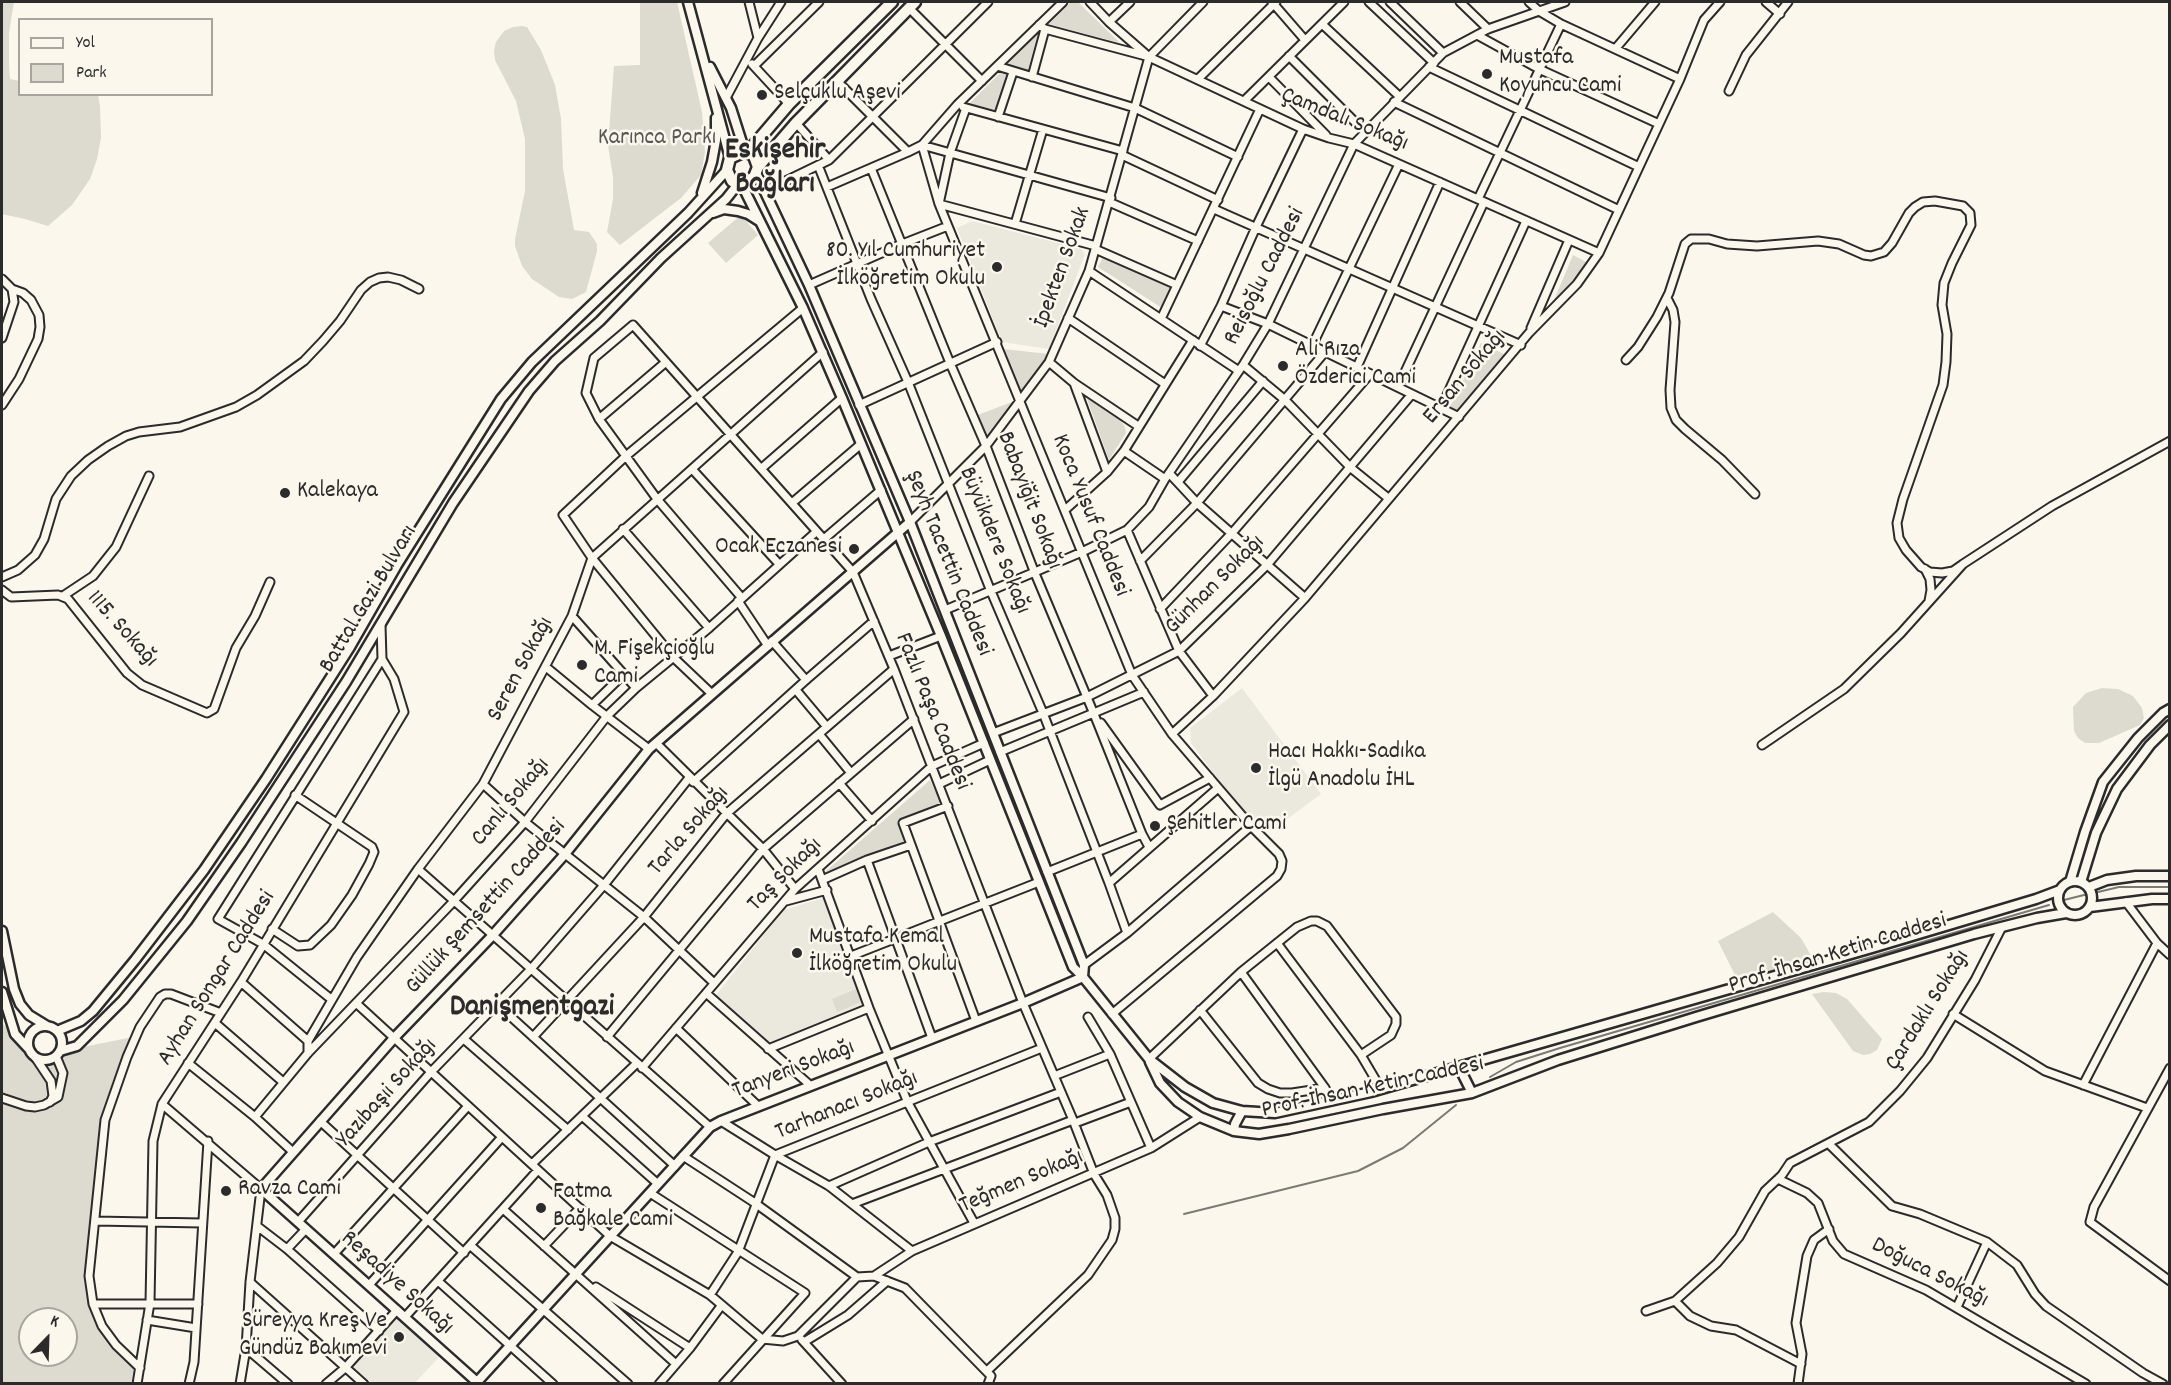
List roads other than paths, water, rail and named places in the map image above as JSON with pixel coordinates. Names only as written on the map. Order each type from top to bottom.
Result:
[{"type":"main road","points":[[892,2],[789,104],[747,152],[736,153],[730,158],[727,170],[732,181],[740,185],[750,181],[796,123],[912,5]]},
{"type":"main road","points":[[747,152],[756,160],[757,170]]},
{"type":"street","points":[[688,2],[730,158]]},
{"type":"street","points":[[749,2],[758,38]]},
{"type":"street","points":[[726,99],[758,38],[781,2]]},
{"type":"street","points":[[754,66],[819,2]]},
{"type":"street","points":[[765,191],[829,160],[988,2]]},
{"type":"street","points":[[827,187],[922,145],[957,105],[1042,27],[1063,2]]},
{"type":"street","name":"Çamdalı Sokağı","points":[[1090,2],[1149,57],[1303,129],[1354,144],[1599,253]]},
{"type":"street","points":[[1109,22],[1130,2]]},
{"type":"street","name":"İpekten Sokak","points":[[910,522],[986,446],[1049,362],[1089,271],[1149,57],[1203,2]]},
{"type":"street","points":[[1198,80],[1274,2],[1305,40]]},
{"type":"street","points":[[1244,101],[1344,2]]},
{"type":"street","points":[[1369,2],[1431,65],[1639,167]]},
{"type":"street","points":[[1390,2],[1443,53]]},
{"type":"street","points":[[1460,2],[1488,29]]},
{"type":"street","points":[[1529,2],[1561,24],[1680,79]]},
{"type":"street","name":"Reisoğlu Caddesi","points":[[945,610],[1082,552],[1126,530],[1149,507],[1167,476],[1241,368],[1268,324],[1354,144],[1443,53],[1488,29],[1565,2]]},
{"type":"street","points":[[1616,48],[1655,2]]},
{"type":"street","name":"Ersan Sokağı","points":[[1172,734],[1213,696],[1305,598],[1529,333],[1577,284],[1599,253],[1680,79],[1704,20],[1720,2]]},
{"type":"street","points":[[1766,2],[1780,14]]},
{"type":"street","points":[[1729,91],[1746,55],[1788,2]]},
{"type":"street","points":[[912,5],[982,81]]},
{"type":"street","points":[[1322,24],[1397,100],[1619,210]]},
{"type":"street","points":[[1398,387],[1435,307],[1500,153],[1561,24]]},
{"type":"street","points":[[1042,27],[1149,57]]},
{"type":"street","points":[[1032,77],[1042,27]]},
{"type":"street","points":[[1477,35],[1539,69],[1659,124]]},
{"type":"street","points":[[702,51],[726,99],[747,152]]},
{"type":"street","points":[[1289,57],[1365,132]]},
{"type":"street","points":[[748,58],[789,104]]},
{"type":"street","points":[[997,66],[1135,108],[1238,157]]},
{"type":"street","points":[[999,117],[1013,72]]},
{"type":"street","points":[[1269,77],[1329,138]]},
{"type":"street","points":[[837,81],[908,152]]},
{"type":"street","points":[[698,202],[707,183],[712,162],[716,140],[716,105]]},
{"type":"street","points":[[957,105],[1123,153],[1218,200]]},
{"type":"street","points":[[966,108],[950,153],[939,204],[1096,248],[1178,285]]},
{"type":"street","points":[[1161,319],[1260,109]]},
{"type":"street","points":[[796,123],[829,160]]},
{"type":"street","points":[[1015,224],[1043,129]]},
{"type":"street","points":[[1200,346],[1221,306],[1303,129]]},
{"type":"street","points":[[922,145],[1110,200],[1198,241]]},
{"type":"street","name":"Koca Yusuf Caddesi","points":[[922,145],[939,204],[1132,675],[1172,734],[1251,826],[1279,854],[1282,864],[1277,876],[1112,1014]]},
{"type":"street","points":[[1312,346],[1399,164]]},
{"type":"street","name":"Büyükdere Sokağı","points":[[818,165],[871,299],[908,382],[990,589],[1043,713],[1127,933]]},
{"type":"street","name":"Babayiğit Sokağı","points":[[871,168],[986,446],[1034,571],[1149,847]]},
{"type":"street","name":"Battal Gazi Bulvarı","points":[[57,1031],[81,1021],[93,1011],[204,870],[322,692],[501,399],[532,362],[698,202],[727,170]]},
{"type":"street","name":"Şeyh Tacettin Caddesi","points":[[757,170],[809,285],[910,522],[1083,965],[1083,977]]},
{"type":"street","points":[[1357,367],[1440,182]]},
{"type":"street","name":"Battal Gazi Bulvarı","points":[[58,1054],[77,1046],[123,1000],[187,921],[303,749],[453,503],[529,391],[555,361],[740,185]]},
{"type":"street","name":"Şeyh Tacettin Caddesi","points":[[740,185],[761,222],[823,352],[941,636],[1073,967],[1149,1059]]},
{"type":"street","points":[[1626,360],[1638,347],[1667,298],[1685,244],[1691,239],[1757,246],[1818,241],[1839,244],[1871,256],[1884,252],[1892,243],[1909,213],[1923,202],[1949,202],[1967,208],[1972,218],[1971,225],[1944,283],[1942,305],[1947,334],[1942,385],[1897,523],[1899,538],[1914,561],[1925,569],[1942,573],[1953,571],[2052,506],[2169,441]]},
{"type":"street","points":[[709,215],[724,209],[738,210],[761,222]]},
{"type":"street","points":[[1214,209],[1521,345]]},
{"type":"street","points":[[1441,408],[1527,221]]},
{"type":"street","points":[[809,285],[948,226]]},
{"type":"street","points":[[1529,333],[1569,240]]},
{"type":"street","points":[[1089,271],[1200,346],[1263,381],[1285,400],[1351,468],[1388,498]]},
{"type":"street","points":[[2,577],[18,570],[35,555],[44,539],[56,499],[71,476],[108,446],[139,432],[180,427],[236,407],[257,395],[304,361],[340,321],[361,290],[370,282],[388,277],[401,280],[419,289]]},
{"type":"street","points":[[2,279],[12,289],[32,300],[39,315],[40,327],[38,339],[19,379],[2,405]]},
{"type":"street","points":[[2,338],[14,302],[12,289]]},
{"type":"street","points":[[1667,298],[1676,322],[1670,390],[1671,408],[1680,424],[1722,460],[1755,494]]},
{"type":"street","points":[[1221,306],[1268,324],[1460,417]]},
{"type":"street","points":[[711,694],[673,657],[592,558],[563,515],[626,456],[803,308]]},
{"type":"street","points":[[1068,318],[1165,384]]},
{"type":"street","name":"Fazlı Paşa Caddesi","points":[[598,419],[586,393],[594,358],[633,326],[853,572],[889,656],[1023,1003],[1094,1174],[1107,1195],[1115,1218],[1112,1240],[1088,1275],[987,1371]]},
{"type":"street","points":[[1065,510],[1107,472],[1124,451],[1192,340]]},
{"type":"street","points":[[859,405],[996,342]]},
{"type":"street","name":"Seren Sokağı","points":[[308,1053],[308,1041],[357,957],[418,869],[483,784],[572,616],[592,558],[823,352]]},
{"type":"street","points":[[1140,561],[1197,503],[1324,352]]},
{"type":"street","points":[[666,362],[598,419],[657,499],[740,599],[770,644],[806,680]]},
{"type":"street","points":[[1049,362],[1074,383],[1138,426]]},
{"type":"street","points":[[1161,609],[1232,533],[1370,374]]},
{"type":"street","points":[[1178,482],[1263,381]]},
{"type":"street","points":[[1074,383],[1107,472]]},
{"type":"street","name":"Günhan Sokağı","points":[[993,733],[1087,697],[1179,651],[1267,565],[1412,394]]},
{"type":"street","points":[[762,468],[842,398]]},
{"type":"street","points":[[792,503],[861,444]]},
{"type":"street","points":[[1124,451],[1178,482],[1197,503],[1305,598]]},
{"type":"street","points":[[692,469],[779,564]]},
{"type":"street","points":[[63,596],[93,576],[116,547],[149,476]]},
{"type":"street","points":[[824,539],[881,490]]},
{"type":"street","name":"Güllük Şemsettin Caddesi","points":[[261,1189],[394,1038],[492,936],[565,854],[652,746],[910,522]]},
{"type":"street","points":[[623,529],[709,628]]},
{"type":"street","points":[[1126,530],[1179,651],[1213,696]]},
{"type":"street","name":"Canlı Sokağı","points":[[255,1117],[308,1053],[453,902],[525,822],[607,716],[636,688],[709,628],[816,532]]},
{"type":"street","points":[[1762,745],[1844,689],[1873,662],[1963,564]]},
{"type":"street","points":[[1925,569],[1930,579],[1929,601]]},
{"type":"street","name":"1115. Sokağı","points":[[2,590],[11,597],[63,596],[71,602],[127,673],[142,685],[207,713],[214,709],[236,648],[255,616],[270,582]]},
{"type":"street","points":[[572,616],[636,688]]},
{"type":"street","name":"Yazıbaşıi Sokağı","points":[[298,1222],[431,1072],[465,1040],[530,970],[691,780],[874,621]]},
{"type":"street","name":"Ayhan Songar Caddesi","points":[[137,1383],[150,1303],[153,1141],[162,1104],[241,982],[404,712],[394,679],[382,659],[381,624]]},
{"type":"street","points":[[889,656],[941,636]]},
{"type":"street","points":[[331,999],[263,944],[218,919],[382,659]]},
{"type":"street","points":[[546,667],[592,705],[652,746],[691,780],[763,849],[795,889]]},
{"type":"street","name":"Tarla Sokağı","points":[[533,1037],[644,917],[726,814],[894,669]]},
{"type":"street","points":[[592,705],[623,675]]},
{"type":"street","points":[[796,690],[827,727]]},
{"type":"street","points":[[1000,752],[1144,692]]},
{"type":"street","points":[[2085,884],[2092,891],[2090,907],[2079,915],[2066,913],[2057,904],[2057,898],[2060,890],[2070,882],[2103,782],[2138,738],[2169,709]]},
{"type":"street","points":[[1095,714],[1160,805],[1210,778]]},
{"type":"street","points":[[607,1037],[763,849],[914,719]]},
{"type":"street","points":[[2085,884],[2097,833],[2117,789],[2150,744],[2169,725]]},
{"type":"street","points":[[819,734],[851,773]]},
{"type":"street","name":"Taş Sokağı","points":[[532,1164],[600,1099],[640,1065],[676,1028],[795,889],[932,766],[984,742]]},
{"type":"street","points":[[939,784],[990,760]]},
{"type":"street","points":[[839,783],[872,821]]},
{"type":"street","points":[[483,784],[525,822],[644,917],[714,983]]},
{"type":"street","points":[[1109,883],[1218,788]]},
{"type":"street","points":[[272,929],[298,946],[310,945],[331,925],[352,896],[369,864],[374,849],[295,795]]},
{"type":"street","points":[[948,806],[903,823],[976,1022]]},
{"type":"street","points":[[1083,965],[1127,933],[1251,826]]},
{"type":"street","points":[[1047,872],[1142,834]]},
{"type":"street","points":[[822,880],[867,860],[911,845]]},
{"type":"street","points":[[867,860],[932,1038]]},
{"type":"street","points":[[418,869],[710,1127]]},
{"type":"street","points":[[818,869],[869,1008],[908,1103],[974,1223]]},
{"type":"street","points":[[2070,882],[2085,884],[2136,876],[2169,876]]},
{"type":"street","points":[[851,956],[1039,882]]},
{"type":"street","points":[[784,901],[827,890]]},
{"type":"street","name":"Prof. İhsan Ketin Caddesi","points":[[1149,1059],[1185,1087],[1213,1102],[1242,1111],[1275,1113],[1381,1089],[1460,1067],[1872,948],[2060,890]]},
{"type":"street","points":[[2090,907],[2169,899]]},
{"type":"street","points":[[2126,902],[2169,955]]},
{"type":"street","name":"Prof. İhsan Ketin Caddesi","points":[[1149,1059],[1160,1083],[1178,1102],[1200,1117],[1234,1131],[1259,1134],[1472,1093],[1568,1057],[2002,927],[2066,913]]},
{"type":"street","points":[[1149,1059],[1241,972],[1297,927],[1311,921],[1327,926],[1396,1017],[1396,1024],[1391,1035],[1361,1055]]},
{"type":"street","name":"Çardaklı Sokağı","points":[[1646,1311],[1675,1301],[1724,1254],[1739,1237],[1765,1191],[1790,1163],[1869,1122],[1900,1091],[1926,1058],[1975,980],[2002,927]]},
{"type":"street","points":[[2,931],[14,989],[20,1004],[30,1015],[57,1031],[62,1041],[58,1054],[63,1073],[62,1087],[58,1097],[50,1102],[35,1107],[2,1098]]},
{"type":"street","points":[[1277,943],[1361,1055],[1381,1089]]},
{"type":"street","points":[[2083,1085],[2157,943]]},
{"type":"street","points":[[1241,972],[1332,1101]]},
{"type":"street","name":"Tanyeri Sokağı","points":[[477,1383],[710,1127],[758,1106],[976,1022],[1083,977]]},
{"type":"street","points":[[241,982],[308,1041]]},
{"type":"street","points":[[2,992],[15,1034],[35,1057],[51,1081],[53,1096],[50,1102]]},
{"type":"street","points":[[140,1368],[116,1345],[102,1326],[93,1304],[89,1276],[105,1120],[140,1027],[160,997],[168,993],[221,1013]]},
{"type":"street","points":[[706,993],[811,1086]]},
{"type":"street","points":[[356,1003],[610,1236],[710,1295],[762,1339],[783,1341],[798,1336],[857,1277],[755,1203],[683,1156]]},
{"type":"street","points":[[498,1005],[675,1166]]},
{"type":"street","points":[[768,1049],[869,1008]]},
{"type":"street","points":[[1200,1010],[1258,1083],[1280,1093],[1325,1088]]},
{"type":"street","points":[[1953,1014],[2045,1071],[2147,1108]]},
{"type":"street","points":[[1088,1017],[1110,1054],[1151,1148]]},
{"type":"street","points":[[215,1023],[283,1082]]},
{"type":"street","points":[[28,1048],[32,1032],[36,1028],[47,1026]]},
{"type":"street","points":[[676,1028],[758,1106]]},
{"type":"street","points":[[465,1040],[568,1130]]},
{"type":"street","name":"Tarhanacı Sokağı","points":[[710,1295],[738,1252],[775,1155],[1042,1048]]},
{"type":"street","points":[[35,1057],[46,1060],[58,1054]]},
{"type":"street","points":[[1054,1076],[1110,1054]]},
{"type":"street","points":[[188,1064],[255,1117],[293,1152]]},
{"type":"street","points":[[1460,1067],[1472,1093]]},
{"type":"street","points":[[2169,1068],[2094,1206],[2090,1222],[2169,1281]]},
{"type":"street","points":[[829,1186],[929,1142],[1061,1092]]},
{"type":"street","points":[[852,1204],[944,1168],[1131,1102]]},
{"type":"street","points":[[162,1104],[208,1141],[261,1189],[250,1282],[246,1348],[240,1383]]},
{"type":"street","points":[[334,1254],[468,1106]]},
{"type":"street","points":[[1234,1131],[1242,1111]]},
{"type":"street","points":[[582,1116],[658,1184]]},
{"type":"street","name":"Teğmen Sokağı","points":[[857,1277],[874,1276],[912,1251],[1151,1148],[1200,1117]]},
{"type":"street","points":[[320,1121],[464,1253]]},
{"type":"street","points":[[721,1121],[829,1186],[912,1251]]},
{"type":"street","points":[[369,1286],[502,1137]]},
{"type":"street","points":[[189,1383],[194,1362],[201,1223],[208,1141]]},
{"type":"street","points":[[1829,1144],[1892,1206],[1920,1214],[1987,1242],[2017,1265],[2035,1294],[2046,1306],[2143,1373],[2163,1383]]},
{"type":"street","points":[[405,1317],[538,1170]]},
{"type":"street","name":"Doğuca Sokağı","points":[[1778,1179],[1807,1193],[1818,1203],[1833,1241],[1844,1254],[1926,1290],[2086,1383]]},
{"type":"street","name":"Reşadiye Sokağı","points":[[261,1189],[477,1383]]},
{"type":"street","points":[[650,1193],[738,1252],[805,1293],[723,1383]]},
{"type":"street","points":[[544,1246],[580,1208]]},
{"type":"street","points":[[503,1209],[574,1277],[676,1364]]},
{"type":"street","points":[[95,1221],[201,1223]]},
{"type":"street","points":[[257,1226],[287,1249],[379,1331]]},
{"type":"street","points":[[287,1249],[306,1229]]},
{"type":"street","points":[[1798,1383],[1801,1341],[1796,1323],[1807,1256],[1814,1240],[1829,1229]]},
{"type":"street","points":[[1957,1307],[1987,1242]]},
{"type":"street","points":[[471,1246],[628,1383]]},
{"type":"street","points":[[874,1276],[905,1288],[992,1376],[988,1383]]},
{"type":"street","points":[[574,1277],[690,1348]]},
{"type":"street","points":[[438,1281],[553,1383]]},
{"type":"street","points":[[804,1342],[848,1315],[887,1281]]},
{"type":"street","points":[[250,1282],[364,1383]]},
{"type":"street","points":[[1675,1301],[1690,1316],[1711,1326],[1736,1330],[1801,1364]]},
{"type":"street","points":[[93,1304],[198,1304]]},
{"type":"street","points":[[659,1383],[690,1348],[721,1306]]},
{"type":"street","points":[[326,1383],[345,1368],[397,1310]]},
{"type":"street","points":[[147,1320],[196,1328]]},
{"type":"street","points":[[798,1336],[842,1383]]},
{"type":"street","points":[[246,1348],[288,1383]]},
{"type":"waterway","points":[[2098,892],[2119,887],[2170,887]]},
{"type":"waterway","points":[[2064,900],[2088,894]]},
{"type":"waterway","points":[[1490,1077],[1516,1062],[1560,1048],[2049,905]]},
{"type":"waterway","points":[[1184,1214],[1358,1171],[1403,1148],[1456,1105]]},
{"type":"place","name":"Mustafa Koyuncu Cami","points":[[1487,74]]},
{"type":"place","name":"Selçuklu Aşevi","points":[[762,95]]},
{"type":"place","name":"80. Yıl Cumhuriyet İlköğretim Okulu","points":[[997,267]]},
{"type":"place","name":"Ali Rıza Özderici Cami","points":[[1283,366]]},
{"type":"place","name":"Kalekaya","points":[[285,493]]},
{"type":"place","name":"Ocak Eczanesi","points":[[854,549]]},
{"type":"place","name":"M. Fişekçioğlu Cami","points":[[582,665]]},
{"type":"place","name":"Hacı Hakkı-Sadıka İlgü Anadolu İHL","points":[[1256,768]]},
{"type":"place","name":"Şehitler Cami","points":[[1155,826]]},
{"type":"place","name":"Mustafa Kemal İlköğretim Okulu","points":[[797,953]]},
{"type":"place","name":"Ravza Cami","points":[[226,1191]]},
{"type":"place","name":"Fatma Bağkale Cami","points":[[541,1208]]},
{"type":"place","name":"Süreyya Kreş Ve Gündüz Bakımevi","points":[[399,1337]]},
{"type":"district","name":"Eskişehir Bağları","points":[[775,170]]},
{"type":"district","name":"Danişmentgazi","points":[[532,1010]]},
{"type":"park label","name":"Karınca Parkı","points":[[657,140]]}]
